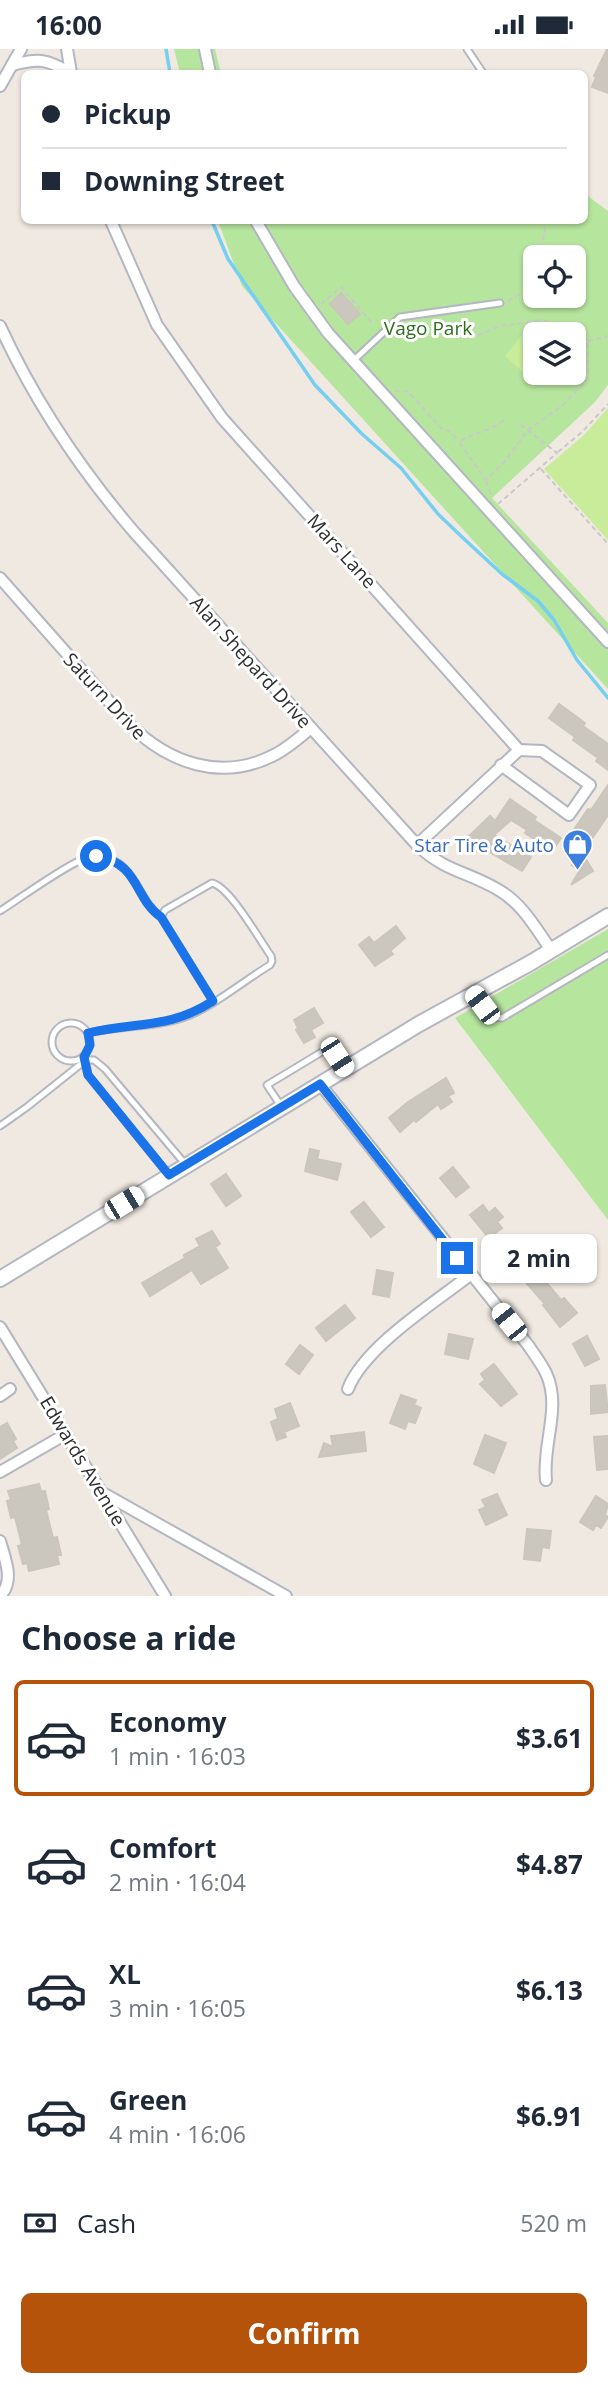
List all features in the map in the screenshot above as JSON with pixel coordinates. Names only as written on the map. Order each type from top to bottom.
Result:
[{"type":"street","points":[[0,86],[21,49]]},
{"type":"street","points":[[67,49],[70,70]]},
{"type":"street","points":[[205,49],[209,70]]},
{"type":"street","points":[[12,65],[35,59],[49,61],[66,70]]},
{"type":"street","name":"Mars Lane","points":[[112,224],[158,325],[222,418],[519,750]]},
{"type":"street","points":[[260,224],[294,286],[328,333],[608,642]]},
{"type":"street","name":"Alan Shepard Drive","points":[[0,326],[37,398],[91,480],[134,532],[417,845],[444,867],[497,889],[513,900],[529,916],[551,950]]},
{"type":"street","name":"Saturn Drive","points":[[2,584],[128,723],[154,747],[165,753],[207,767],[237,767],[274,755],[311,728]]},
{"type":"street","points":[[417,845],[501,765],[519,750],[542,751],[590,785],[569,815],[501,765]]},
{"type":"street","points":[[0,1279],[281,1107],[608,916]]},
{"type":"street","points":[[320,1084],[528,1345],[549,1381],[553,1408],[545,1449],[546,1480]]},
{"type":"street","points":[[348,1389],[370,1354],[470,1275]]},
{"type":"street","name":"Edwards Avenue","points":[[0,1327],[165,1596]]},
{"type":"street","points":[[0,1396],[10,1389]]},
{"type":"street","points":[[0,1472],[66,1434]]},
{"type":"street","points":[[101,1491],[286,1596]]},
{"type":"street","points":[[0,1541],[8,1580],[7,1587],[0,1596]]},
{"type":"lane","points":[[467,49],[481,70]]},
{"type":"lane","points":[[353,361],[400,317],[500,303]]},
{"type":"lane","points":[[0,911],[77,862],[96,856],[115,861],[161,917],[213,1001]]},
{"type":"lane","points":[[88,1033],[186,1017],[270,965],[272,961],[223,888],[217,884],[202,887],[165,910],[161,917]]},
{"type":"lane","points":[[473,994],[491,1017],[502,1018],[608,955]]},
{"type":"lane","points":[[169,1175],[88,1075],[85,1058],[90,1045],[88,1033],[78,1025],[66,1024],[56,1031],[52,1042],[56,1054],[66,1061],[85,1058],[94,1060],[106,1069],[186,1165]]},
{"type":"lane","points":[[281,1107],[267,1085],[330,1047],[345,1069]]},
{"type":"lane","points":[[0,1126],[85,1058]]},
{"type":"path","points":[[542,245],[544,224]]},
{"type":"path","points":[[318,302],[318,307],[341,288],[372,323]]},
{"type":"path","points":[[500,303],[512,301],[523,293]]},
{"type":"path","points":[[391,390],[408,391],[441,428],[449,431],[459,442],[486,480],[505,461],[527,430],[563,405],[588,379],[587,342],[584,338],[542,320],[500,326],[474,337],[448,327],[414,328]]},
{"type":"path","points":[[474,337],[475,324]]},
{"type":"path","points":[[587,342],[608,336]]},
{"type":"path","points":[[495,506],[582,432],[608,404]]},
{"type":"path","points":[[459,442],[471,433],[500,424],[505,419]]},
{"type":"path","points":[[517,422],[557,453]]},
{"type":"path","points":[[540,468],[608,544]]},
{"type":"green space","points":[[174,49],[215,49],[220,70],[179,70]]},
{"type":"green space","name":"Vago Park","points":[[588,196],[608,211],[608,385],[595,402],[492,498],[608,623],[608,689],[242,286],[219,224],[588,224]]},
{"type":"green space","points":[[523,334],[523,372],[505,356]]},
{"type":"green space","points":[[608,408],[608,540],[544,469],[583,436]]},
{"type":"green space","points":[[608,929],[608,1220],[455,1018]]},
{"type":"building","points":[[607,49],[608,93],[592,87],[596,77],[594,76]]},
{"type":"building","points":[[341,293],[360,314],[348,324],[330,304]]},
{"type":"building","points":[[559,704],[608,744],[608,770],[596,761],[598,758],[573,740],[575,737],[549,718]]},
{"type":"building","points":[[608,785],[608,815],[593,837],[591,833],[583,846],[569,837]]},
{"type":"building","points":[[510,799],[536,817],[534,820],[561,838],[552,851],[511,820],[494,835],[531,857],[522,871],[481,847],[477,851],[466,839],[490,816],[495,821]]},
{"type":"building","points":[[585,858],[593,871],[571,885],[580,870],[572,865]]},
{"type":"building","points":[[396,926],[405,938],[390,951],[393,954],[375,966],[359,945],[369,937],[374,943]]},
{"type":"building","points":[[314,1008],[323,1023],[311,1030],[315,1037],[304,1043],[296,1030],[298,1028],[294,1020]]},
{"type":"building","points":[[446,1078],[454,1093],[448,1096],[452,1102],[441,1109],[438,1104],[400,1132],[389,1118],[408,1102]]},
{"type":"building","points":[[310,1149],[319,1151],[317,1159],[341,1164],[337,1180],[305,1171]]},
{"type":"building","points":[[453,1167],[469,1187],[456,1197],[440,1178]]},
{"type":"building","points":[[226,1174],[241,1196],[226,1206],[211,1184]]},
{"type":"building","points":[[364,1202],[384,1227],[371,1237],[351,1212]]},
{"type":"building","points":[[483,1205],[489,1213],[495,1208],[503,1217],[497,1222],[502,1228],[489,1238],[470,1215]]},
{"type":"building","points":[[212,1231],[220,1244],[215,1247],[228,1268],[201,1284],[192,1270],[150,1296],[142,1283],[185,1258],[184,1255],[200,1246],[196,1239]]},
{"type":"building","points":[[519,1250],[561,1300],[564,1298],[577,1313],[560,1327],[543,1305],[545,1304],[506,1260]]},
{"type":"building","points":[[377,1270],[393,1273],[389,1297],[373,1294]]},
{"type":"building","points":[[345,1305],[355,1318],[326,1341],[316,1328]]},
{"type":"building","points":[[449,1334],[473,1339],[468,1359],[445,1354]]},
{"type":"building","points":[[587,1336],[599,1359],[585,1366],[573,1344]]},
{"type":"building","points":[[300,1345],[313,1355],[299,1374],[286,1364]]},
{"type":"building","points":[[494,1364],[517,1394],[501,1406],[480,1384],[485,1380],[481,1374]]},
{"type":"building","points":[[605,1385],[608,1412],[591,1414],[591,1386]]},
{"type":"building","points":[[401,1395],[416,1400],[414,1405],[421,1408],[415,1423],[408,1421],[405,1429],[390,1423]]},
{"type":"building","points":[[290,1403],[299,1426],[284,1432],[286,1437],[277,1440],[271,1422],[278,1419],[275,1409]]},
{"type":"building","points":[[7,1423],[16,1439],[13,1441],[17,1448],[0,1459],[0,1427]]},
{"type":"building","points":[[364,1432],[366,1451],[319,1457],[324,1443],[333,1447],[331,1436]]},
{"type":"building","points":[[485,1435],[506,1443],[494,1473],[474,1464]]},
{"type":"building","points":[[608,1436],[608,1469],[597,1470],[594,1437]]},
{"type":"building","points":[[39,1484],[41,1492],[45,1491],[49,1509],[46,1510],[53,1538],[57,1537],[61,1555],[57,1555],[59,1564],[29,1571],[27,1563],[23,1564],[18,1546],[22,1545],[15,1517],[11,1518],[8,1491]]},
{"type":"building","points":[[497,1494],[507,1515],[486,1525],[479,1510],[486,1507],[482,1500]]},
{"type":"building","points":[[596,1496],[608,1504],[605,1515],[608,1517],[601,1528],[596,1525],[593,1530],[580,1522]]},
{"type":"building","points":[[527,1529],[551,1531],[549,1548],[542,1547],[540,1561],[524,1559]]},
{"type":"waterway","points":[[166,49],[170,70]]},
{"type":"waterway","points":[[213,224],[228,259],[315,385],[362,434],[401,468],[438,514],[502,574],[538,601],[554,620],[577,660],[608,698]]},
{"type":"place","name":"Star Tire & Auto","points":[[577,872]]},
{"type":"route","points":[[96,856],[115,861],[132,877],[154,911],[161,917],[213,1001],[186,1017],[159,1023],[105,1028],[88,1033],[90,1045],[84,1057],[88,1075],[169,1175],[320,1084],[457,1258]]}]
